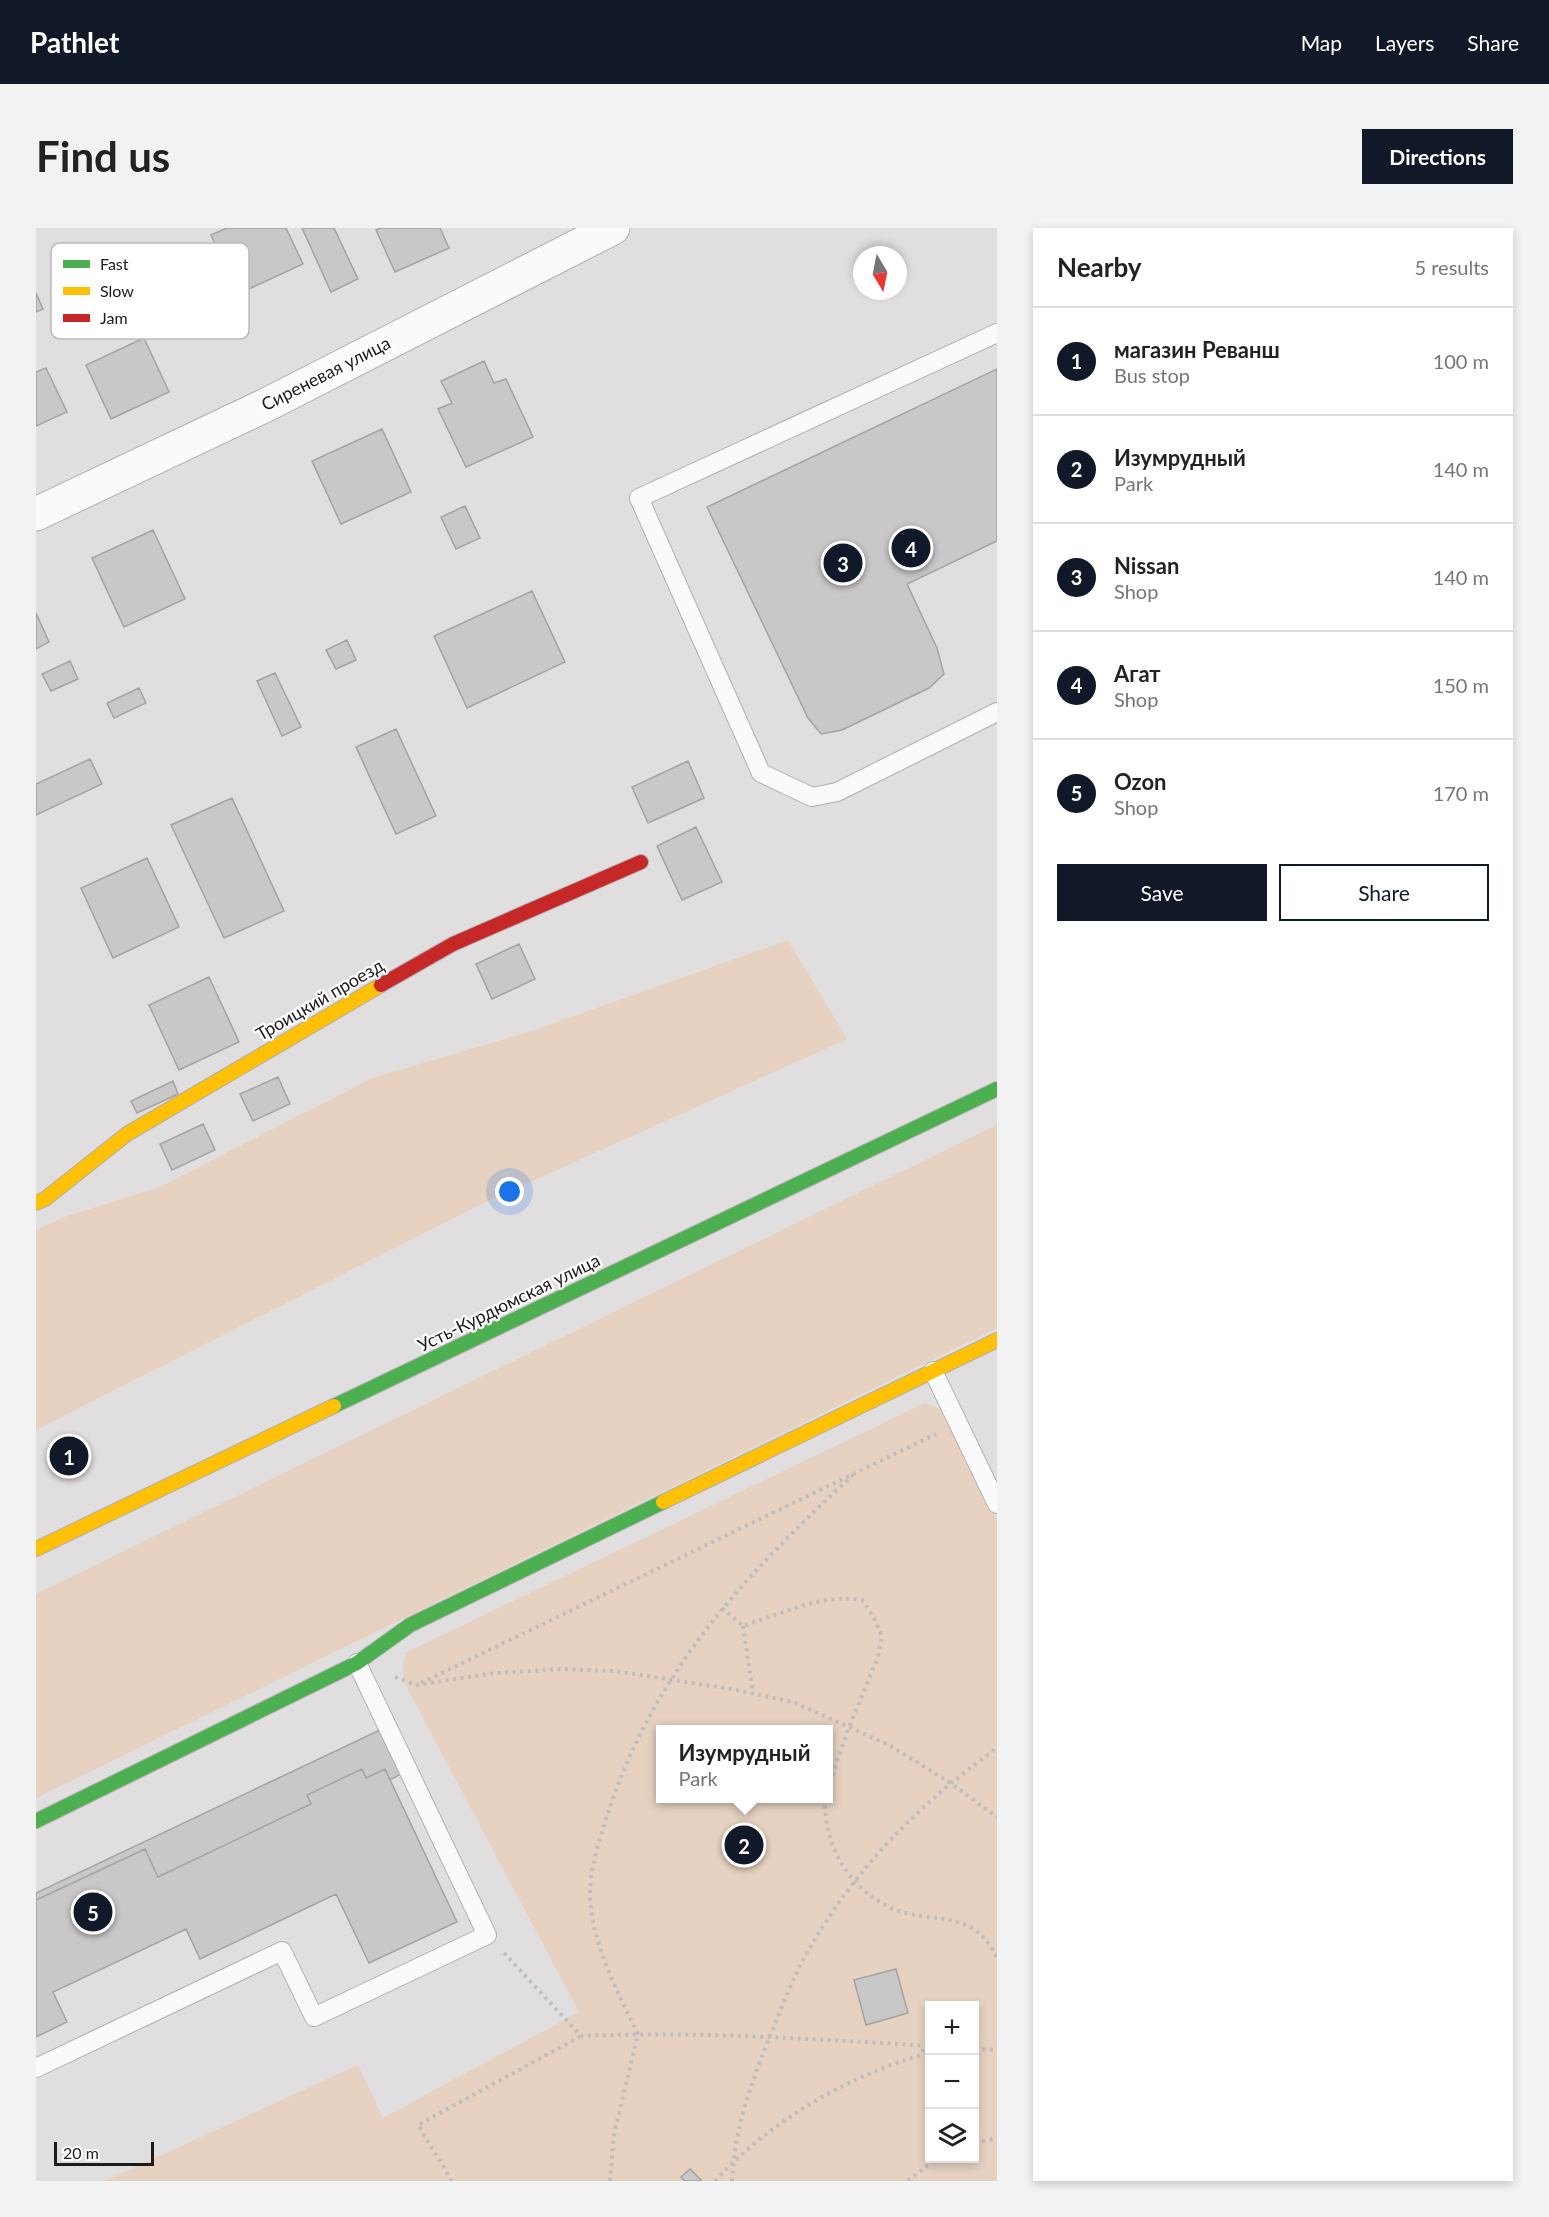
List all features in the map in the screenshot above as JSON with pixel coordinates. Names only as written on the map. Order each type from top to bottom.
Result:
[{"type":"street","name":"Сиреневая улица","points":[[36,514],[266,405],[614,228]]},
{"type":"street","name":"Троицкий проезд","points":[[39,1194],[127,1134],[453,944],[641,862]]},
{"type":"street","name":"Усть-Курдюмская улица","points":[[36,1549],[997,1089]]},
{"type":"street","points":[[36,1821],[357,1663],[410,1625],[997,1340]]},
{"type":"lane","points":[[997,333],[639,498],[760,773],[812,797],[837,792],[997,712]]},
{"type":"lane","points":[[933,1371],[997,1504]]},
{"type":"lane","points":[[36,2068],[282,1951],[314,2017],[488,1935],[357,1663]]},
{"type":"path","points":[[416,1685],[958,1424]]},
{"type":"path","points":[[610,2181],[614,2134],[638,2034],[623,2003],[595,1931],[590,1893],[604,1824],[620,1777],[669,1679],[722,1608],[770,1553],[854,1474]]},
{"type":"path","points":[[743,1626],[818,1602],[845,1597],[862,1600],[873,1616],[882,1636],[878,1657],[849,1727],[833,1773]]},
{"type":"path","points":[[722,1608],[743,1626],[753,1693]]},
{"type":"path","points":[[357,1663],[416,1685],[496,1673],[562,1669],[614,1671],[753,1693],[794,1702],[889,1745],[949,1782],[997,1817]]},
{"type":"path","points":[[732,2181],[733,2161],[744,2110],[770,2036],[807,1954],[855,1883],[889,1840],[949,1782],[997,1748]]},
{"type":"path","points":[[825,1803],[825,1821],[832,1845],[842,1866],[855,1883],[890,1908],[954,1919],[986,1941],[997,1958]]},
{"type":"path","points":[[488,1935],[581,2036]]},
{"type":"path","points":[[452,2181],[418,2124],[581,2036],[638,2034],[770,2036],[925,2046]]},
{"type":"path","points":[[979,2049],[997,2050]]},
{"type":"path","points":[[715,2181],[733,2161],[766,2133],[838,2089],[882,2066],[921,2055],[925,2050]]},
{"type":"path","points":[[979,2142],[997,2138]]},
{"type":"path","points":[[908,2181],[915,2179],[932,2163]]},
{"type":"shaded area","points":[[788,940],[847,1039],[479,1205],[36,1430],[36,1230],[67,1216],[160,1187],[372,1078],[532,1031]]},
{"type":"shaded area","points":[[997,1125],[997,1328],[36,1798],[36,1594]]},
{"type":"shaded area","points":[[925,1403],[940,1409],[950,1420],[997,1520],[997,2181],[105,2181],[358,2065],[383,2118],[579,2012],[405,1684],[403,1669],[405,1653]]},
{"type":"building","points":[[227,228],[286,228],[303,264],[249,289],[249,243],[215,243],[211,235]]},
{"type":"building","points":[[302,228],[334,228],[358,279],[331,292]]},
{"type":"building","points":[[381,228],[440,228],[449,248],[395,272],[376,230]]},
{"type":"building","points":[[36,293],[43,309],[36,312]]},
{"type":"building","points":[[144,339],[169,392],[111,419],[86,365]]},
{"type":"building","points":[[484,361],[494,383],[506,379],[533,437],[466,467],[438,409],[452,403],[441,381]]},
{"type":"building","points":[[46,368],[67,412],[36,426],[36,372]]},
{"type":"building","points":[[997,369],[997,541],[907,584],[937,648],[944,674],[929,688],[842,730],[821,734],[808,718],[707,507]]},
{"type":"building","points":[[382,429],[411,492],[341,524],[312,461]]},
{"type":"building","points":[[465,506],[480,538],[456,549],[441,517]]},
{"type":"building","points":[[153,530],[185,599],[124,627],[92,558]]},
{"type":"building","points":[[532,591],[565,662],[467,708],[434,636]]},
{"type":"building","points":[[36,613],[49,642],[36,649]]},
{"type":"building","points":[[347,640],[356,660],[336,669],[326,650]]},
{"type":"building","points":[[70,661],[78,679],[51,691],[42,674]]},
{"type":"building","points":[[275,673],[301,727],[282,736],[257,681]]},
{"type":"building","points":[[139,688],[146,703],[114,718],[107,703]]},
{"type":"building","points":[[396,729],[436,816],[396,834],[356,747]]},
{"type":"building","points":[[90,759],[102,784],[36,815],[36,784]]},
{"type":"building","points":[[688,761],[704,798],[648,823],[632,787]]},
{"type":"building","points":[[232,798],[284,911],[224,938],[171,825]]},
{"type":"building","points":[[696,827],[722,882],[682,900],[657,846]]},
{"type":"building","points":[[147,858],[179,927],[113,958],[81,888]]},
{"type":"building","points":[[519,944],[535,979],[492,999],[476,964]]},
{"type":"building","points":[[209,977],[239,1042],[179,1070],[149,1005]]},
{"type":"building","points":[[278,1077],[290,1104],[253,1121],[240,1094]]},
{"type":"building","points":[[173,1081],[178,1094],[137,1113],[131,1101]]},
{"type":"building","points":[[203,1124],[215,1150],[172,1170],[160,1144]]},
{"type":"building","points":[[382,1729],[403,1773],[390,1780],[385,1769],[366,1778],[362,1769],[307,1795],[311,1804],[158,1877],[145,1849],[36,1900],[36,1893]]},
{"type":"building","points":[[362,1769],[366,1778],[385,1769],[457,1922],[369,1963],[336,1894],[200,1959],[186,1929],[53,1992],[67,2022],[36,2037],[36,1900],[145,1849],[158,1877],[311,1804],[307,1795]]},
{"type":"building","points":[[896,1969],[908,2013],[866,2025],[854,1980]]},
{"type":"building","points":[[690,2169],[700,2181],[685,2181],[681,2177]]},
{"type":"traffic: fast","points":[[334,1406],[997,1089]]},
{"type":"traffic: fast","points":[[36,1821],[357,1663],[410,1625],[663,1502]]},
{"type":"traffic: slow","points":[[36,1203],[45,1199],[127,1134],[381,985]]},
{"type":"traffic: slow","points":[[663,1502],[997,1340]]},
{"type":"traffic: slow","points":[[36,1549],[334,1406]]},
{"type":"traffic: jam","points":[[381,985],[453,944],[641,862]]},
{"type":"place","name":"Агат","points":[[911,548]]},
{"type":"place","name":"Nissan","points":[[843,563]]},
{"type":"place","name":"магазин Реванш","points":[[69,1456]]},
{"type":"place","name":"Изумрудный","points":[[744,1845]]},
{"type":"place","name":"Ozon","points":[[93,1912]]}]
